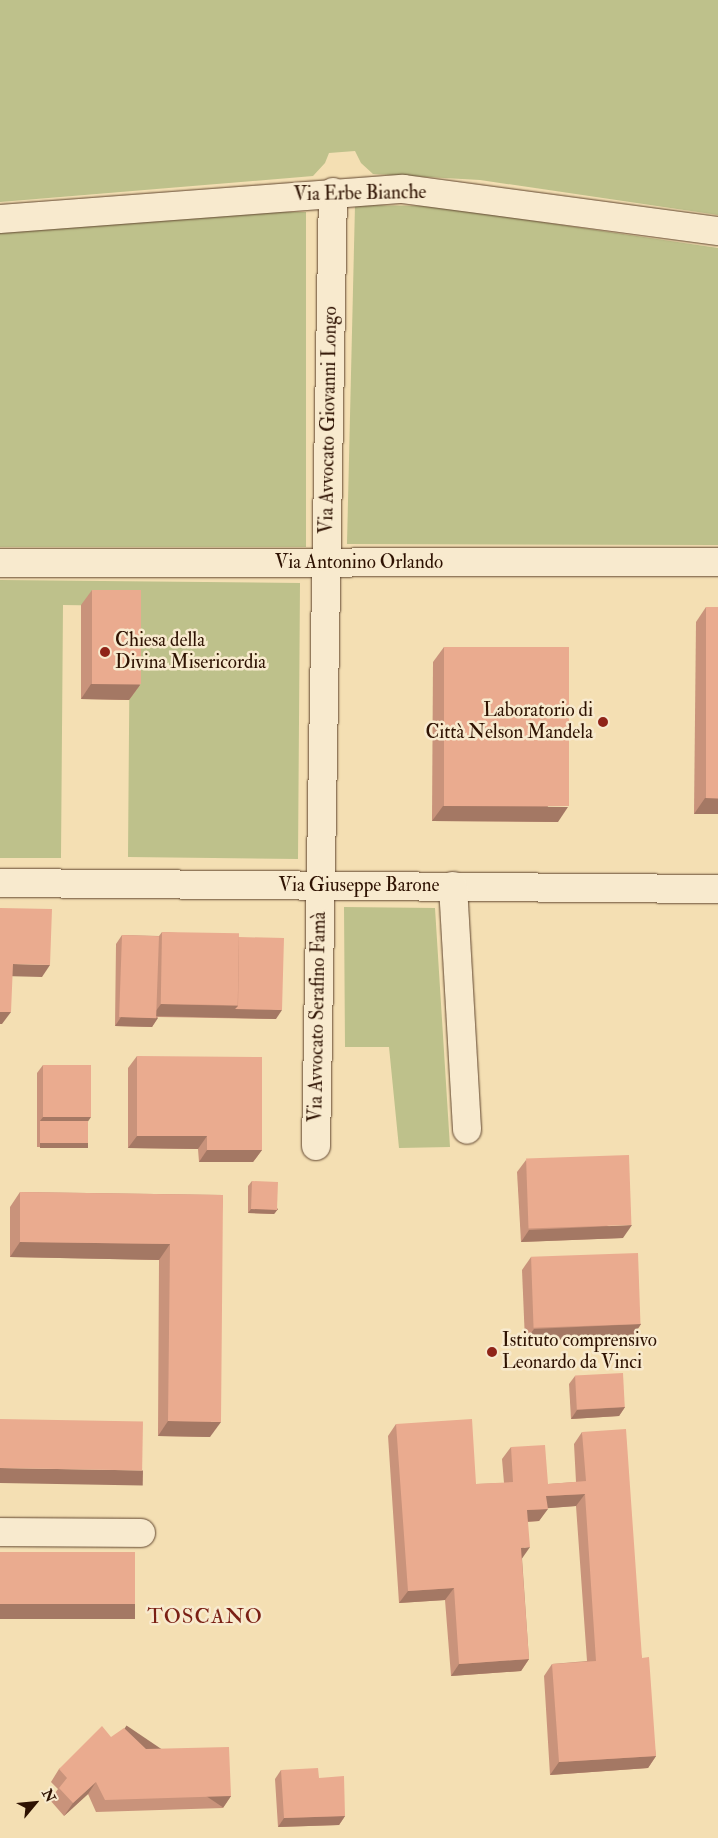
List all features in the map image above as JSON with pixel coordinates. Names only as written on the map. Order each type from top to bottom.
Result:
[{"type":"street","name":"Via Erbe Bianche","points":[[0,219],[333,192],[403,189],[463,194],[718,231]]},
{"type":"street","name":"Via Avvocato Giovanni Longo","points":[[320,888],[333,192]]},
{"type":"street","name":"Via Antonino Orlando","points":[[0,563],[718,562]]},
{"type":"street","name":"Via Giuseppe Barone","points":[[0,884],[320,888],[453,886],[718,889]]},
{"type":"street","points":[[453,886],[467,1130]]},
{"type":"street","name":"Via Avvocato Serafino Famà","points":[[316,1146],[320,888]]},
{"type":"street","points":[[0,1532],[141,1533]]},
{"type":"green space","points":[[0,0],[718,0],[718,215],[480,180],[373,174],[361,163],[355,151],[329,153],[325,163],[313,176],[0,202]]},
{"type":"green space","points":[[355,205],[434,206],[718,248],[718,545],[347,544]]},
{"type":"green space","points":[[0,212],[306,212],[306,547],[0,547]]},
{"type":"green space","points":[[0,580],[300,583],[298,859],[128,857],[130,606],[63,605],[61,858],[0,858]]},
{"type":"green space","points":[[344,907],[435,908],[450,1147],[399,1148],[389,1047],[345,1047]]},
{"type":"building","name":"Chiesa della Divina Misericordia","points":[[92,590],[141,590],[141,684],[92,684]]},
{"type":"building","points":[[706,607],[718,607],[718,798],[706,798]]},
{"type":"building","points":[[444,647],[569,647],[569,806],[444,806]]},
{"type":"building","points":[[0,908],[52,909],[50,965],[13,964],[11,1012],[0,1012]]},
{"type":"building","points":[[162,932],[239,933],[238,1005],[161,1004]]},
{"type":"building","points":[[122,935],[159,936],[156,1018],[119,1017]]},
{"type":"building","points":[[239,937],[284,938],[282,1010],[235,1009],[238,1006]]},
{"type":"building","points":[[137,1056],[262,1057],[262,1150],[207,1150],[207,1136],[137,1136]]},
{"type":"building","points":[[43,1065],[91,1065],[91,1117],[43,1117]]},
{"type":"building","points":[[40,1121],[88,1121],[88,1143],[40,1143]]},
{"type":"building","points":[[629,1155],[631,1225],[529,1229],[526,1159]]},
{"type":"building","points":[[252,1181],[278,1182],[277,1210],[251,1209]]},
{"type":"building","points":[[20,1192],[223,1195],[221,1422],[168,1421],[170,1244],[20,1242]]},
{"type":"building","points":[[638,1253],[640,1324],[534,1328],[531,1257]]},
{"type":"building","points":[[623,1373],[625,1407],[577,1409],[575,1376]]},
{"type":"building","points":[[0,1419],[143,1421],[142,1470],[0,1468]]},
{"type":"building","points":[[472,1419],[476,1484],[513,1482],[511,1447],[545,1445],[548,1484],[586,1481],[582,1432],[626,1429],[642,1658],[649,1657],[656,1756],[559,1762],[552,1664],[596,1661],[585,1494],[546,1496],[548,1509],[527,1510],[530,1547],[521,1548],[529,1659],[459,1664],[454,1588],[408,1591],[396,1424]]},
{"type":"building","points":[[0,1552],[135,1552],[135,1604],[0,1604]]},
{"type":"building","points":[[102,1726],[111,1737],[124,1728],[146,1749],[229,1747],[231,1796],[105,1800],[96,1782],[73,1803],[59,1788],[67,1778],[59,1769]]},
{"type":"building","points":[[318,1768],[319,1778],[344,1776],[345,1816],[284,1818],[281,1770]]},
{"type":"place","name":"Chiesa della Divina Misericordia","points":[[105,652]]},
{"type":"place","name":"Laboratorio di Città Nelson Mandela","points":[[603,722]]},
{"type":"place","name":"Istituto comprensivo Leonardo da Vinci","points":[[492,1352]]},
{"type":"district","name":"TOSCANO","points":[[205,1617]]}]
